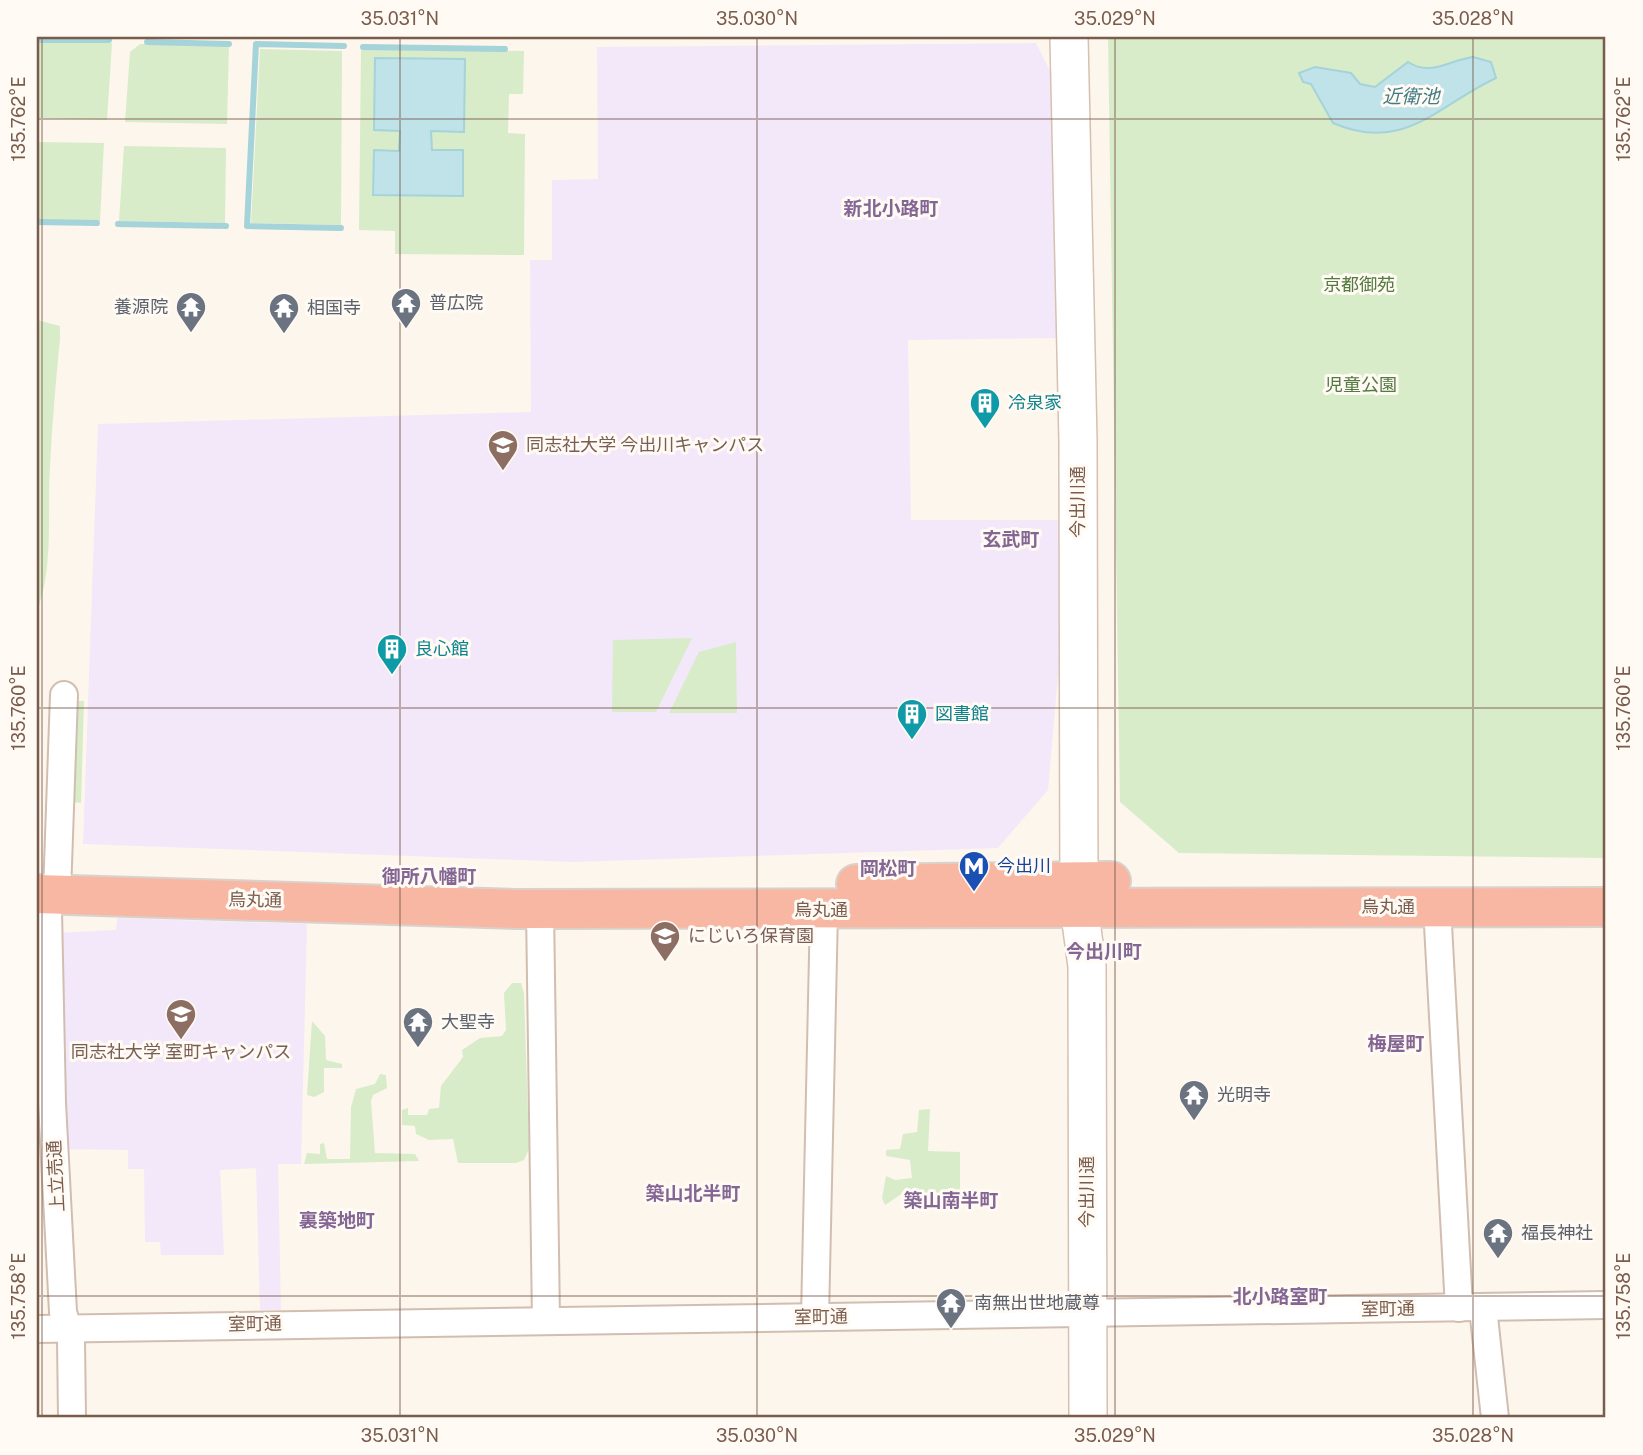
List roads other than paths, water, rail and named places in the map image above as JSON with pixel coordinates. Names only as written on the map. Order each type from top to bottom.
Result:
[{"type":"highway","name":"烏丸通","points":[[47,884],[540,909],[824,911],[1087,894],[1606,882]]},
{"type":"highway","name":"烏丸通","points":[[47,884],[1087,894],[1437,907],[1606,907]]},
{"type":"main road","name":"今出川通","points":[[1069,37],[1087,894]]},
{"type":"main road","name":"今出川通","points":[[1087,1418],[1089,37]]},
{"type":"street","name":"上立売通","points":[[64,695],[48,766],[47,884],[51,1076],[62,1312],[71,1339],[72,1418]]},
{"type":"street","points":[[1437,907],[1471,1308],[1495,1418]]},
{"type":"street","points":[[540,909],[545,1320]]},
{"type":"street","points":[[815,1317],[824,911]]},
{"type":"street","name":"室町通","points":[[37,1329],[1606,1305]]},
{"type":"water","name":"近衛池","points":[[1473,57],[1491,62],[1496,78],[1419,122],[1400,130],[1380,133],[1358,131],[1333,123],[1311,84],[1303,82],[1299,73],[1315,67],[1351,73],[1360,84],[1375,87],[1408,62],[1432,68]]},
{"type":"water","points":[[375,58],[465,59],[464,132],[431,131],[432,150],[463,150],[463,196],[373,195],[374,150],[399,151],[400,131],[374,130]]},
{"type":"waterway","points":[[37,40],[109,40]]},
{"type":"waterway","points":[[147,42],[229,44]]},
{"type":"waterway","points":[[341,228],[247,226],[256,44],[344,46]]},
{"type":"waterway","points":[[363,47],[505,49]]},
{"type":"waterway","points":[[37,222],[97,223]]},
{"type":"waterway","points":[[118,224],[226,226]]},
{"type":"place","name":"普広院","points":[[406,330]]},
{"type":"place","name":"養源院","points":[[191,334]]},
{"type":"place","name":"相国寺","points":[[284,335]]},
{"type":"place","name":"冷泉家","points":[[985,430]]},
{"type":"place","name":"同志社大学 今出川キャンパス","points":[[503,472]]},
{"type":"place","name":"良心館","points":[[392,676]]},
{"type":"place","name":"図書館","points":[[912,741]]},
{"type":"place","name":"今出川","points":[[974,893]]},
{"type":"place","name":"にじいろ保育園","points":[[665,963]]},
{"type":"place","name":"同志社大学 室町キャンパス","points":[[181,1041]]},
{"type":"place","name":"大聖寺","points":[[418,1049]]},
{"type":"place","name":"光明寺","points":[[1194,1122]]},
{"type":"place","name":"福長神社","points":[[1498,1260]]},
{"type":"place","name":"南無出世地蔵尊","points":[[951,1330]]},
{"type":"district","name":"新北小路町","points":[[891,208]]},
{"type":"district","name":"玄武町","points":[[1011,539]]},
{"type":"district","name":"岡松町","points":[[888,868]]},
{"type":"district","name":"御所八幡町","points":[[429,876]]},
{"type":"district","name":"今出川町","points":[[1104,951]]},
{"type":"district","name":"梅屋町","points":[[1396,1043]]},
{"type":"district","name":"築山北半町","points":[[693,1193]]},
{"type":"district","name":"築山南半町","points":[[951,1200]]},
{"type":"district","name":"裏築地町","points":[[337,1220]]},
{"type":"district","name":"北小路室町","points":[[1280,1296]]},
{"type":"park label","name":"京都御苑","points":[[1359,285]]},
{"type":"park label","name":"児童公園","points":[[1361,385]]}]
